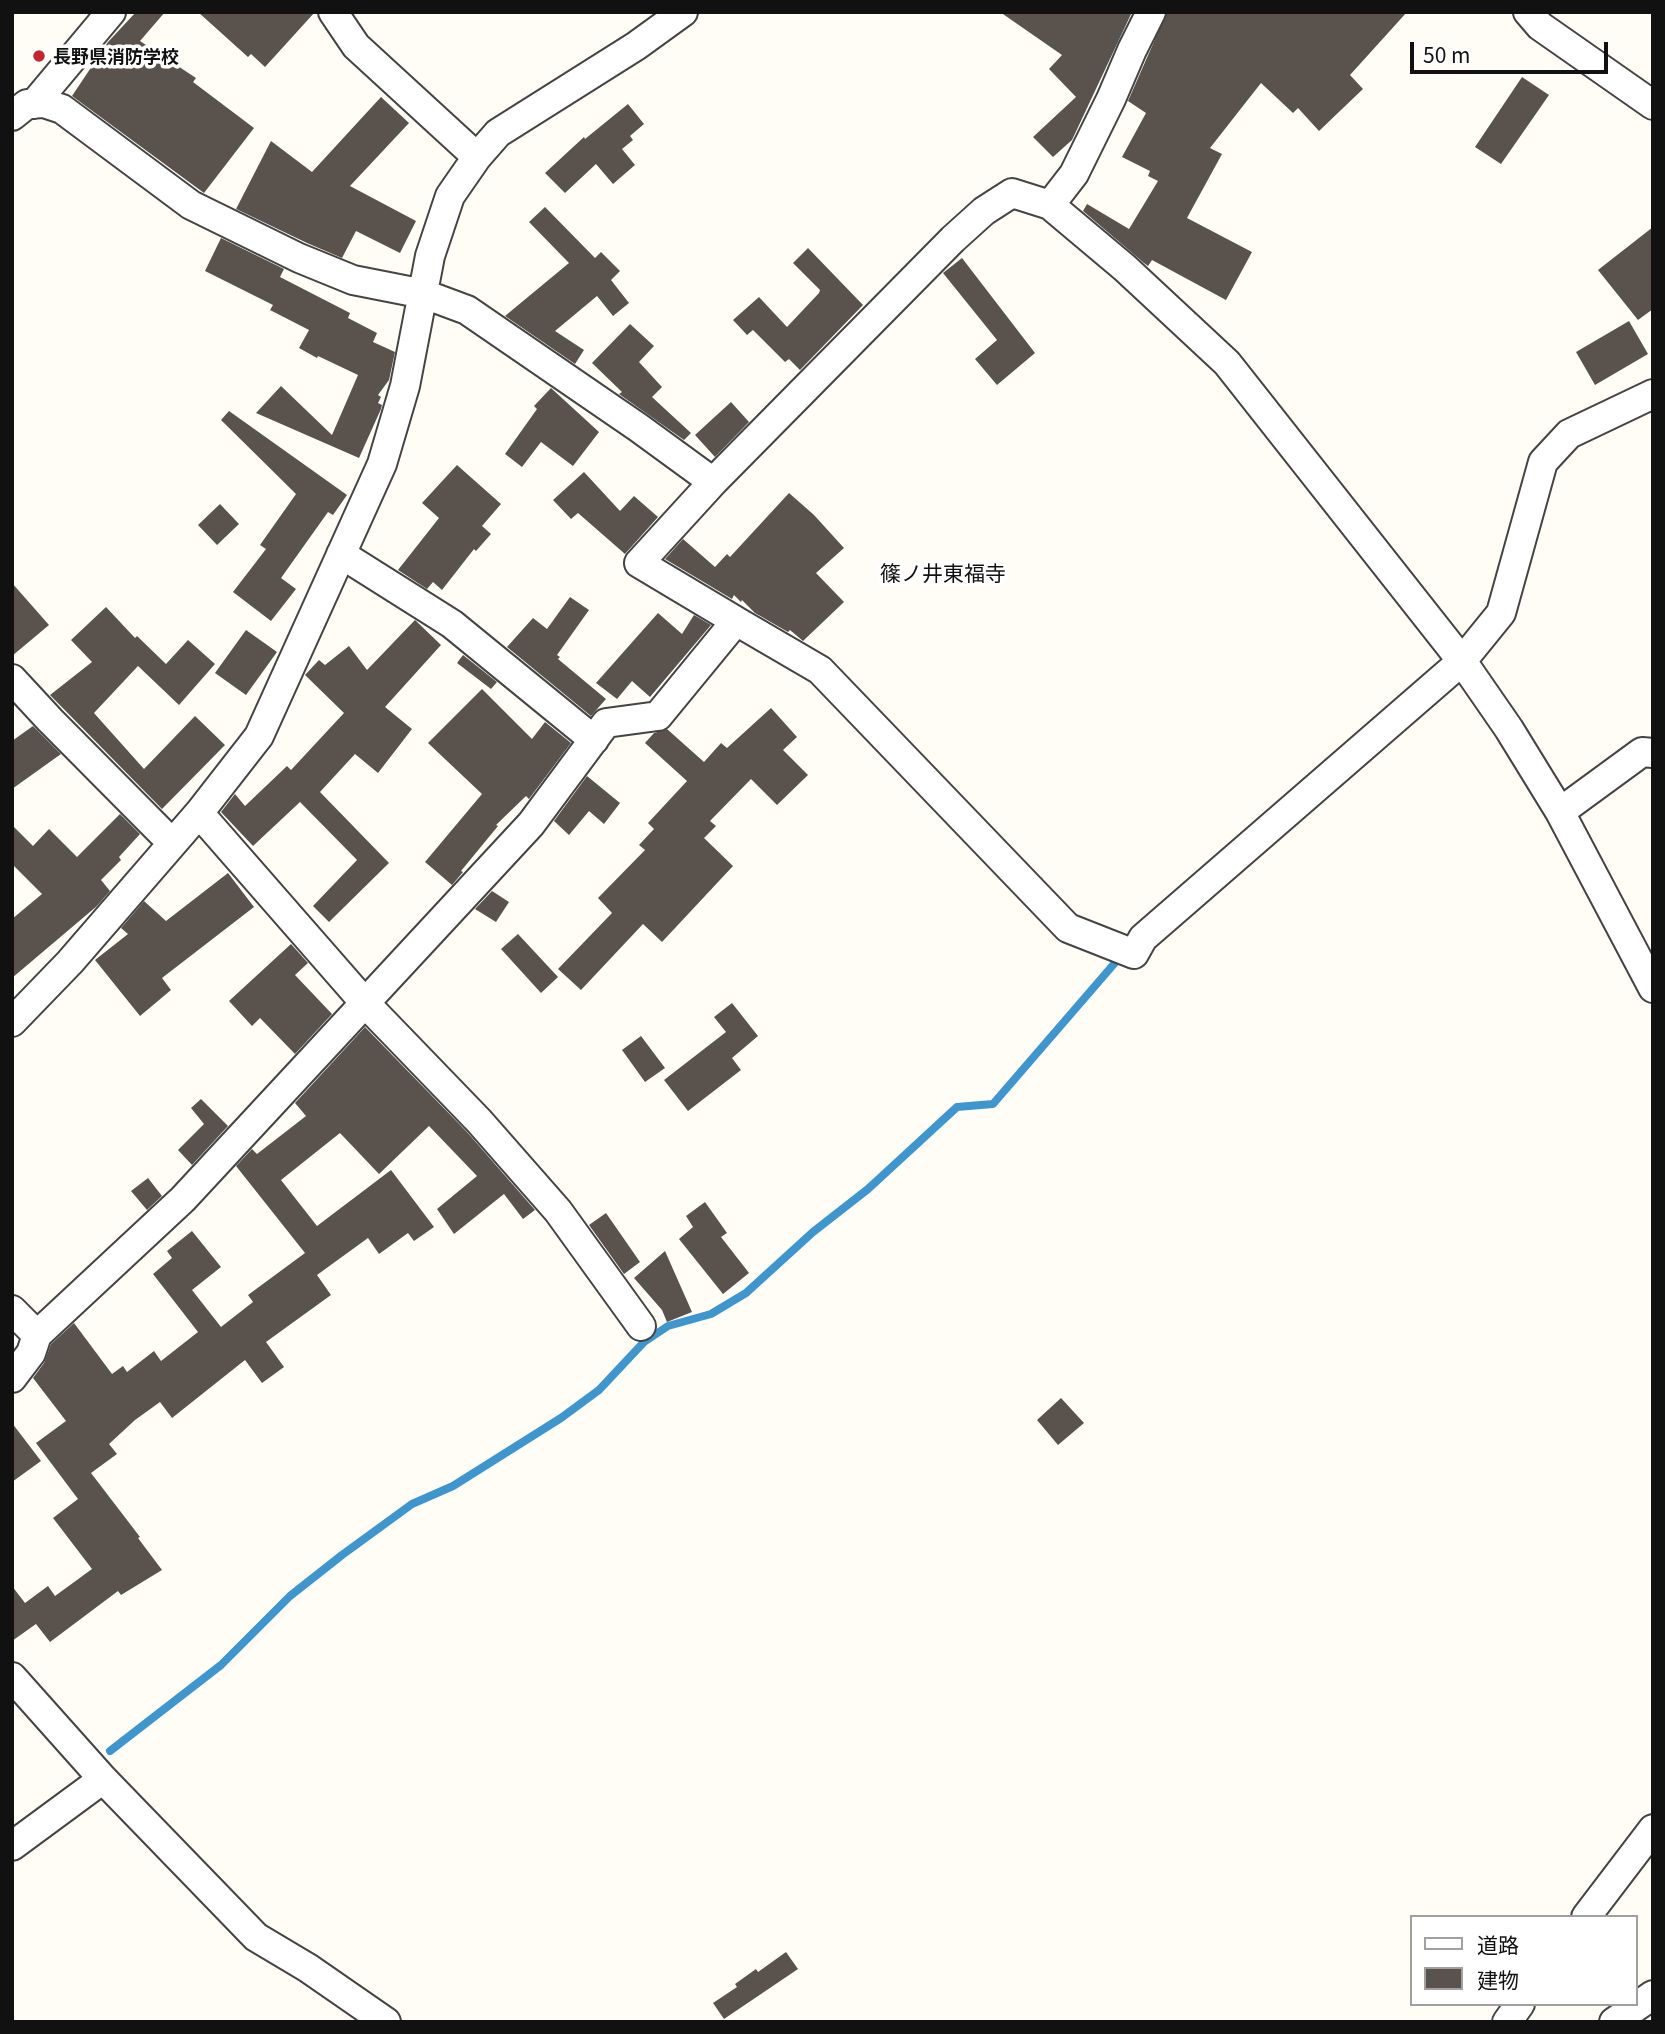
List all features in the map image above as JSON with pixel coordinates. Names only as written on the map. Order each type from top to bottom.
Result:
[{"type":"street","points":[[23,110],[111,12]]},
{"type":"street","points":[[333,12],[356,46],[477,157]]},
{"type":"street","points":[[12,1022],[70,962],[199,813],[259,736],[382,464],[405,386],[430,256],[450,196],[477,157],[498,133],[636,46],[683,12]]},
{"type":"street","points":[[1050,205],[1074,174],[1150,12]]},
{"type":"street","points":[[1528,12],[1540,26],[1653,105]]},
{"type":"street","points":[[23,110],[44,103],[62,109],[191,205],[299,258],[353,280],[424,294],[467,310],[713,482]]},
{"type":"street","points":[[1653,394],[1569,434],[1543,462],[1501,613],[1462,661],[1143,938],[1134,954],[1068,928],[820,670],[639,563],[713,482],[953,239],[984,211],[1012,193],[1050,205],[1125,268],[1227,363],[1462,661],[1509,729],[1560,812],[1653,988]]},
{"type":"street","points":[[341,554],[452,624],[594,740]]},
{"type":"street","points":[[12,1378],[30,1353],[37,1335],[183,1199],[531,824],[606,723],[658,716],[736,621]]},
{"type":"street","points":[[12,679],[172,843]]},
{"type":"street","points":[[1560,812],[1642,752],[1653,753]]},
{"type":"street","points":[[199,813],[365,1003],[480,1121],[558,1211],[640,1326]]},
{"type":"street","points":[[12,1310],[37,1335]]},
{"type":"street","points":[[12,1677],[103,1779],[256,1937],[308,1968],[386,2022]]},
{"type":"street","points":[[12,1846],[103,1779]]},
{"type":"street","points":[[1588,1915],[1653,1829]]},
{"type":"street","points":[[1624,2015],[1653,1995]]},
{"type":"street","points":[[1507,2022],[1519,2006]]},
{"type":"building","points":[[136,12],[165,12],[140,41],[196,78],[193,82],[254,128],[204,193],[72,96],[108,42]]},
{"type":"building","points":[[198,12],[315,12],[265,67],[251,54],[248,57]]},
{"type":"building","points":[[1000,12],[1132,12],[1072,140],[1053,157],[1033,137],[1076,97],[1049,69],[1062,55]]},
{"type":"building","points":[[1167,12],[1407,12],[1350,75],[1363,89],[1319,131],[1298,108],[1293,113],[1261,83],[1210,148],[1222,154],[1187,218],[1252,252],[1226,300],[1152,260],[1148,266],[1083,211],[1087,204],[1129,229],[1158,181],[1148,176],[1150,171],[1122,157],[1146,113],[1128,101]]},
{"type":"building","points":[[1522,77],[1549,95],[1501,164],[1475,147]]},
{"type":"building","points":[[381,97],[409,123],[350,186],[416,221],[400,253],[356,231],[342,258],[236,209],[271,141],[312,172]]},
{"type":"building","points":[[628,104],[644,124],[630,136],[633,140],[622,149],[635,165],[613,184],[596,164],[565,193],[545,173],[584,137],[585,139]]},
{"type":"building","points":[[545,207],[595,258],[601,252],[620,271],[611,280],[629,303],[613,316],[597,296],[555,331],[584,350],[575,364],[505,316],[569,263],[529,222]]},
{"type":"building","points":[[1653,227],[1653,309],[1638,320],[1598,270]]},
{"type":"building","points":[[221,238],[284,269],[280,277],[350,313],[348,318],[377,333],[373,342],[395,352],[389,380],[378,395],[381,397],[378,403],[382,405],[381,409],[359,458],[256,413],[281,386],[332,435],[358,375],[299,348],[309,330],[270,310],[273,305],[205,271]]},
{"type":"building","points":[[808,248],[863,305],[800,370],[789,359],[785,362],[753,330],[747,335],[733,320],[759,297],[787,327],[820,290],[793,263]]},
{"type":"building","points":[[962,258],[1035,353],[997,385],[975,359],[997,340],[943,273]]},
{"type":"building","points":[[1629,321],[1648,354],[1595,385],[1576,352]]},
{"type":"building","points":[[630,324],[654,346],[639,362],[662,387],[652,397],[691,433],[684,440],[619,394],[622,392],[592,363]]},
{"type":"building","points":[[551,388],[599,432],[573,466],[541,442],[522,467],[505,454],[537,409],[534,406]]},
{"type":"building","points":[[731,402],[749,422],[715,457],[695,435]]},
{"type":"building","points":[[229,411],[347,495],[333,515],[328,512],[281,578],[296,589],[271,621],[233,592],[266,549],[260,545],[296,494],[221,420]]},
{"type":"building","points":[[457,465],[501,504],[482,526],[491,534],[476,551],[474,549],[442,590],[433,582],[427,589],[398,570],[439,518],[422,503]]},
{"type":"building","points":[[584,472],[620,511],[634,496],[658,517],[625,554],[578,513],[571,519],[553,500]]},
{"type":"building","points":[[789,493],[814,515],[844,548],[816,573],[844,602],[803,641],[790,630],[788,632],[755,613],[734,595],[732,599],[665,559],[683,539],[715,567],[727,554],[730,557]]},
{"type":"building","points":[[220,504],[239,524],[217,545],[198,525]]},
{"type":"building","points":[[12,583],[49,625],[12,656]]},
{"type":"building","points":[[570,597],[589,610],[557,655],[560,657],[558,659],[606,699],[591,716],[507,647],[533,618],[547,629]]},
{"type":"building","points":[[106,607],[135,638],[137,636],[166,664],[188,640],[215,664],[179,705],[138,666],[94,713],[144,769],[195,716],[225,745],[162,809],[50,695],[92,662],[71,640]]},
{"type":"building","points":[[658,613],[682,634],[694,615],[711,625],[650,697],[632,681],[617,699],[596,683]]},
{"type":"building","points":[[415,620],[441,645],[385,707],[412,729],[378,773],[355,754],[320,792],[389,863],[329,922],[313,906],[357,860],[300,802],[253,846],[221,812],[235,794],[245,806],[287,766],[291,770],[344,713],[305,675],[319,660],[325,665],[349,646],[367,670]]},
{"type":"building","points":[[246,630],[277,652],[246,695],[215,673]]},
{"type":"building","points":[[463,655],[497,682],[491,689],[457,663]]},
{"type":"building","points":[[482,689],[532,739],[545,722],[571,743],[529,799],[526,796],[496,825],[498,826],[452,885],[425,862],[482,794],[428,743]]},
{"type":"building","points":[[771,708],[797,737],[783,750],[808,775],[777,805],[751,779],[710,821],[716,826],[704,838],[733,866],[662,942],[643,924],[581,990],[558,969],[612,913],[598,898],[645,850],[639,845],[654,829],[648,823],[687,781],[645,743],[654,733],[667,729],[704,762],[721,743],[727,748]]},
{"type":"building","points":[[33,726],[61,754],[12,789],[12,741]]},
{"type":"building","points":[[587,776],[620,803],[604,824],[589,811],[569,835],[554,821]]},
{"type":"building","points":[[120,814],[140,834],[119,857],[121,860],[101,880],[110,891],[97,906],[12,978],[12,919],[42,894],[12,864],[12,825],[33,846],[49,829],[77,857]]},
{"type":"building","points":[[228,873],[254,907],[162,978],[171,990],[140,1016],[95,960],[128,934],[121,928],[144,901],[166,921]]},
{"type":"building","points":[[492,891],[509,902],[496,922],[475,909]]},
{"type":"building","points":[[518,934],[558,977],[541,993],[501,949]]},
{"type":"building","points":[[291,944],[308,963],[295,975],[332,1014],[295,1054],[260,1018],[252,1026],[229,1001]]},
{"type":"building","points":[[732,1003],[758,1036],[732,1058],[741,1070],[688,1111],[664,1080],[726,1032],[714,1017]]},
{"type":"building","points":[[365,1027],[467,1132],[535,1210],[523,1219],[504,1194],[454,1234],[437,1209],[477,1176],[429,1126],[379,1174],[340,1133],[281,1180],[317,1226],[391,1170],[434,1227],[414,1241],[408,1233],[379,1254],[368,1238],[317,1275],[331,1295],[266,1342],[284,1367],[262,1383],[245,1360],[172,1418],[160,1402],[109,1444],[117,1454],[91,1473],[162,1570],[121,1595],[118,1591],[50,1642],[36,1624],[12,1641],[12,1586],[25,1603],[48,1586],[55,1596],[92,1569],[53,1518],[78,1499],[36,1443],[66,1421],[33,1378],[44,1363],[51,1344],[74,1323],[112,1374],[123,1366],[127,1372],[154,1351],[161,1361],[198,1332],[153,1274],[172,1258],[167,1251],[192,1231],[221,1267],[192,1290],[221,1327],[253,1302],[248,1295],[305,1253],[236,1166],[252,1149],[257,1154],[306,1116],[295,1103]]},
{"type":"building","points":[[641,1036],[665,1068],[645,1082],[622,1050]]},
{"type":"building","points":[[201,1099],[228,1126],[192,1165],[178,1150],[204,1124],[191,1108]]},
{"type":"building","points":[[148,1178],[162,1196],[147,1210],[131,1191]]},
{"type":"building","points":[[705,1202],[727,1233],[721,1237],[749,1273],[723,1294],[679,1239],[693,1227],[686,1216]]},
{"type":"building","points":[[606,1213],[640,1262],[624,1274],[589,1225]]},
{"type":"building","points":[[665,1251],[692,1312],[667,1322],[662,1310],[634,1278]]},
{"type":"building","points":[[1061,1398],[1084,1423],[1058,1445],[1037,1420]]},
{"type":"building","points":[[12,1423],[41,1461],[12,1482]]},
{"type":"building","points":[[786,1952],[798,1969],[724,2019],[713,2003],[737,1987],[735,1984],[756,1969],[758,1972]]},
{"type":"waterway","points":[[110,1751],[221,1665],[290,1596],[342,1555],[412,1504],[453,1486],[561,1418],[599,1390],[644,1342],[668,1326],[711,1314],[746,1293],[813,1232],[868,1189],[957,1107],[993,1104],[1120,957]]},
{"type":"place","name":"長野県消防学校","points":[[39,56]]},
{"type":"district","name":"篠ノ井東福寺","points":[[943,573]]}]
